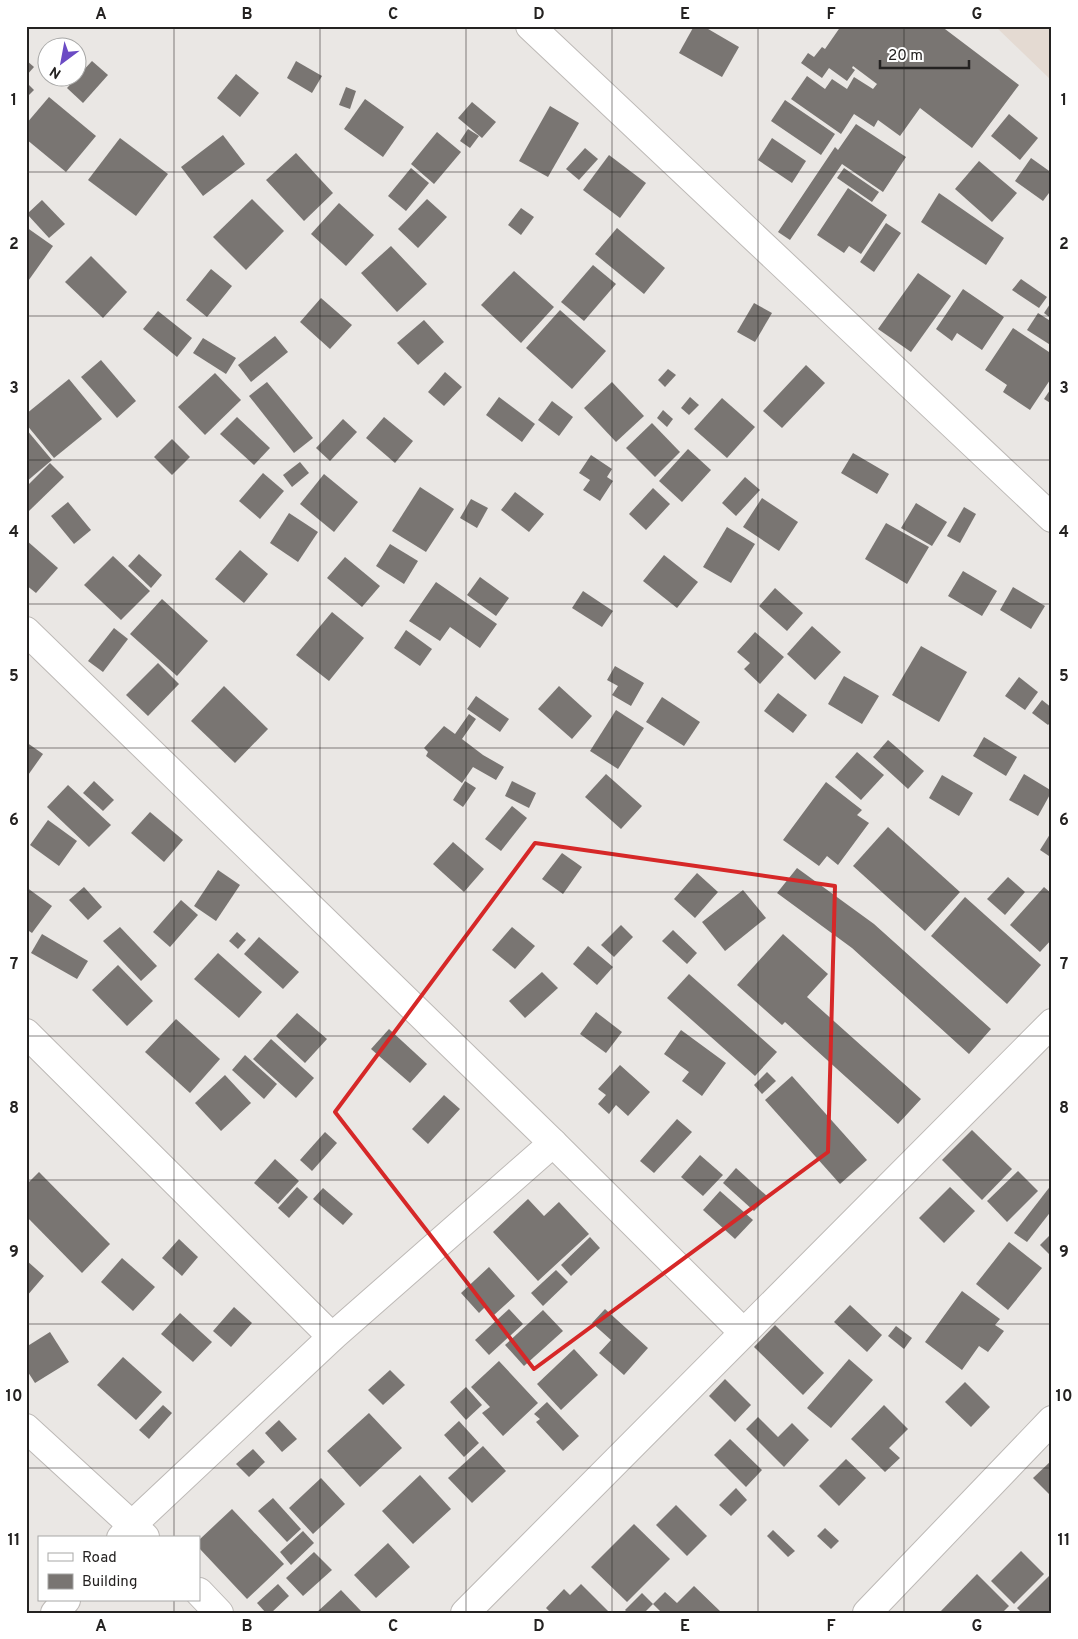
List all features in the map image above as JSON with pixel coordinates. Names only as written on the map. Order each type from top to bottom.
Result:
[{"type":"street","points":[[530,26],[1052,518]]},
{"type":"street","points":[[26,631],[553,1142],[743,1332]]},
{"type":"street","points":[[465,1613],[1052,1023]]},
{"type":"street","points":[[26,1033],[332,1338]]},
{"type":"street","points":[[26,1428],[133,1533],[332,1338],[553,1142]]},
{"type":"street","points":[[867,1613],[1052,1420]]},
{"type":"street","points":[[200,1593],[219,1613]]},
{"type":"street","points":[[54,1613],[64,1602]]},
{"type":"highlighted area","points":[[535,843],[835,886],[828,1152],[534,1369],[335,1112]]},
{"type":"shaded area","points":[[995,26],[1052,26],[1052,81]]},
{"type":"building","points":[[694,26],[703,26],[739,47],[722,77],[679,53]]},
{"type":"building","points":[[841,26],[941,26],[1019,85],[972,148],[920,108],[900,136],[878,120],[874,127],[854,114],[841,134],[791,99],[807,76],[825,89],[832,79],[847,89],[854,77],[873,89],[877,84],[853,66],[852,68],[855,70],[847,81],[829,68],[822,78],[801,63],[808,53],[814,57],[822,47],[825,49]]},
{"type":"building","points":[[26,60],[34,67],[26,76]]},
{"type":"building","points":[[92,61],[108,75],[83,103],[67,88],[88,88],[88,65]]},
{"type":"building","points":[[296,61],[322,76],[312,93],[287,78]]},
{"type":"building","points":[[236,74],[259,93],[240,117],[217,98]]},
{"type":"building","points":[[26,82],[34,90],[26,98]]},
{"type":"building","points":[[346,87],[356,91],[350,109],[339,105]]},
{"type":"building","points":[[49,97],[96,136],[66,172],[26,139],[26,124]]},
{"type":"building","points":[[365,99],[404,127],[383,157],[344,129]]},
{"type":"building","points":[[785,100],[835,134],[821,155],[771,121]]},
{"type":"building","points":[[472,102],[496,122],[482,138],[458,118]]},
{"type":"building","points":[[550,106],[579,123],[548,177],[519,161]]},
{"type":"building","points":[[1009,114],[1038,138],[1020,160],[991,136]]},
{"type":"building","points":[[856,124],[906,157],[883,192],[842,164],[790,240],[778,232],[835,147],[838,150]]},
{"type":"building","points":[[468,129],[479,136],[470,148],[460,141]]},
{"type":"building","points":[[437,132],[461,152],[434,184],[411,164]]},
{"type":"building","points":[[223,135],[245,164],[203,196],[181,167]]},
{"type":"building","points":[[120,138],[168,174],[136,216],[88,180]]},
{"type":"building","points":[[772,138],[806,161],[792,183],[758,160]]},
{"type":"building","points":[[585,148],[598,159],[579,180],[566,169]]},
{"type":"building","points":[[296,153],[333,193],[304,221],[266,180]]},
{"type":"building","points":[[609,155],[646,183],[620,218],[583,190]]},
{"type":"building","points":[[1031,158],[1052,173],[1052,189],[1043,201],[1015,181]]},
{"type":"building","points":[[979,161],[1017,193],[992,222],[955,189]]},
{"type":"building","points":[[411,168],[429,183],[406,211],[388,196]]},
{"type":"building","points":[[844,168],[879,192],[872,202],[837,178]]},
{"type":"building","points":[[848,188],[887,215],[861,254],[849,246],[844,253],[817,235]]},
{"type":"building","points":[[939,193],[1004,238],[986,265],[921,222]]},
{"type":"building","points":[[252,199],[284,231],[246,270],[213,237]]},
{"type":"building","points":[[427,199],[447,217],[418,248],[398,229]]},
{"type":"building","points":[[42,200],[65,224],[49,238],[27,214]]},
{"type":"building","points":[[339,203],[374,235],[346,266],[311,234]]},
{"type":"building","points":[[521,208],[534,217],[521,235],[508,225]]},
{"type":"building","points":[[886,223],[901,233],[874,272],[860,262]]},
{"type":"building","points":[[26,227],[53,246],[26,284]]},
{"type":"building","points":[[617,228],[665,268],[644,294],[595,254]]},
{"type":"building","points":[[391,246],[427,284],[397,312],[361,273]]},
{"type":"building","points":[[91,256],[127,292],[103,318],[65,282]]},
{"type":"building","points":[[593,265],[616,284],[584,321],[561,302]]},
{"type":"building","points":[[211,269],[232,286],[207,317],[186,300]]},
{"type":"building","points":[[514,271],[554,307],[521,343],[481,305]]},
{"type":"building","points":[[918,273],[951,296],[911,352],[878,329]]},
{"type":"building","points":[[1021,279],[1047,297],[1039,308],[1012,290]]},
{"type":"building","points":[[963,289],[1004,317],[982,350],[957,333],[952,341],[936,329]]},
{"type":"building","points":[[321,298],[352,325],[330,349],[300,322]]},
{"type":"building","points":[[1052,301],[1052,319],[1044,313]]},
{"type":"building","points":[[754,303],[772,313],[755,342],[737,332]]},
{"type":"building","points":[[560,310],[606,351],[572,389],[526,348]]},
{"type":"building","points":[[158,311],[192,338],[177,357],[143,329]]},
{"type":"building","points":[[1038,313],[1052,322],[1052,346],[1027,330]]},
{"type":"building","points":[[424,320],[444,342],[418,365],[397,343]]},
{"type":"building","points":[[1013,328],[1052,354],[1052,377],[1030,410],[1003,392],[1007,385],[985,370]]},
{"type":"building","points":[[275,336],[288,352],[251,382],[238,365]]},
{"type":"building","points":[[203,338],[236,358],[226,374],[193,353]]},
{"type":"building","points":[[101,360],[136,401],[117,418],[81,377]]},
{"type":"building","points":[[806,365],[825,383],[782,428],[763,411]]},
{"type":"building","points":[[668,369],[676,375],[665,387],[658,380]]},
{"type":"building","points":[[445,372],[462,387],[444,406],[428,392]]},
{"type":"building","points":[[215,373],[241,400],[205,435],[178,407]]},
{"type":"building","points":[[69,379],[102,419],[54,458],[26,424],[26,414]]},
{"type":"building","points":[[267,382],[313,438],[294,453],[249,396]]},
{"type":"building","points":[[612,382],[644,416],[616,442],[584,408]]},
{"type":"building","points":[[1052,387],[1052,404],[1044,399]]},
{"type":"building","points":[[499,397],[535,424],[522,442],[486,415]]},
{"type":"building","points":[[690,397],[699,405],[689,415],[681,408]]},
{"type":"building","points":[[722,398],[755,427],[727,458],[694,429]]},
{"type":"building","points":[[552,401],[573,417],[559,436],[538,420]]},
{"type":"building","points":[[663,410],[673,419],[667,427],[657,418]]},
{"type":"building","points":[[237,417],[270,448],[254,465],[220,434]]},
{"type":"building","points":[[384,417],[413,441],[395,463],[366,438]]},
{"type":"building","points":[[343,419],[357,432],[330,461],[316,448]]},
{"type":"building","points":[[652,423],[680,452],[655,477],[626,448]]},
{"type":"building","points":[[26,429],[52,460],[26,482]]},
{"type":"building","points":[[172,439],[190,457],[172,475],[154,457]]},
{"type":"building","points":[[688,449],[711,470],[682,502],[659,481]]},
{"type":"building","points":[[853,453],[889,474],[877,494],[841,473]]},
{"type":"building","points":[[591,455],[612,469],[607,477],[613,481],[600,501],[583,490],[590,480],[579,473]]},
{"type":"building","points":[[300,462],[309,473],[292,487],[283,475]]},
{"type":"building","points":[[50,463],[64,477],[29,511],[26,508],[26,487]]},
{"type":"building","points":[[263,473],[284,491],[260,519],[239,501]]},
{"type":"building","points":[[324,474],[358,502],[334,532],[300,504]]},
{"type":"building","points":[[745,477],[760,490],[736,516],[722,503]]},
{"type":"building","points":[[420,487],[454,509],[426,552],[392,531]]},
{"type":"building","points":[[653,488],[670,504],[646,530],[629,514]]},
{"type":"building","points":[[515,492],[544,514],[529,532],[501,510]]},
{"type":"building","points":[[762,498],[798,522],[779,551],[743,527]]},
{"type":"building","points":[[471,499],[488,508],[477,528],[460,518]]},
{"type":"building","points":[[68,502],[91,530],[74,544],[51,516]]},
{"type":"building","points":[[916,503],[947,522],[932,546],[901,528]]},
{"type":"building","points":[[964,507],[976,514],[960,543],[947,536]]},
{"type":"building","points":[[289,513],[318,532],[298,562],[270,543]]},
{"type":"building","points":[[886,523],[929,547],[907,584],[865,559]]},
{"type":"building","points":[[727,527],[755,544],[731,583],[703,567]]},
{"type":"building","points":[[26,540],[58,568],[36,593],[26,585]]},
{"type":"building","points":[[390,544],[418,561],[404,584],[376,566]]},
{"type":"building","points":[[240,550],[268,574],[244,603],[215,579]]},
{"type":"building","points":[[139,554],[162,575],[151,588],[128,566]]},
{"type":"building","points":[[664,555],[698,582],[677,608],[643,581]]},
{"type":"building","points":[[113,556],[150,591],[121,620],[84,585]]},
{"type":"building","points":[[345,557],[380,586],[362,607],[327,578]]},
{"type":"building","points":[[963,571],[997,591],[982,616],[948,596]]},
{"type":"building","points":[[480,577],[509,598],[496,616],[467,595]]},
{"type":"building","points":[[436,582],[497,624],[480,648],[450,627],[440,641],[409,621]]},
{"type":"building","points":[[1013,587],[1045,606],[1031,629],[1000,610]]},
{"type":"building","points":[[775,588],[803,613],[787,631],[759,606]]},
{"type":"building","points":[[583,591],[613,611],[602,627],[572,608]]},
{"type":"building","points":[[162,599],[208,641],[177,676],[130,634]]},
{"type":"building","points":[[332,612],[364,638],[329,681],[296,655]]},
{"type":"building","points":[[812,626],[841,652],[815,680],[787,654]]},
{"type":"building","points":[[114,628],[128,639],[103,672],[88,661]]},
{"type":"building","points":[[406,630],[432,649],[420,666],[394,648]]},
{"type":"building","points":[[755,632],[784,657],[760,684],[744,669],[750,663],[737,652]]},
{"type":"building","points":[[921,646],[967,672],[939,722],[892,695]]},
{"type":"building","points":[[158,663],[179,684],[148,716],[126,695]]},
{"type":"building","points":[[615,666],[644,683],[631,706],[612,695],[618,686],[607,680]]},
{"type":"building","points":[[844,676],[879,696],[862,724],[828,704]]},
{"type":"building","points":[[1019,677],[1038,692],[1025,710],[1005,696]]},
{"type":"building","points":[[224,686],[268,729],[235,763],[191,721]]},
{"type":"building","points":[[559,686],[592,716],[572,739],[538,709]]},
{"type":"building","points":[[778,693],[807,715],[793,733],[764,711]]},
{"type":"building","points":[[476,696],[509,719],[500,732],[467,709]]},
{"type":"building","points":[[662,697],[700,722],[684,746],[646,722]]},
{"type":"building","points":[[1042,700],[1052,708],[1052,721],[1048,725],[1032,713]]},
{"type":"building","points":[[616,710],[644,728],[618,769],[590,751]]},
{"type":"building","points":[[469,714],[476,719],[462,739],[483,755],[504,767],[496,780],[473,767],[462,783],[426,756],[428,752],[424,748],[444,726],[455,734]]},
{"type":"building","points":[[984,737],[1017,757],[1006,776],[973,756]]},
{"type":"building","points":[[888,740],[924,771],[908,789],[873,757]]},
{"type":"building","points":[[26,742],[43,754],[26,778]]},
{"type":"building","points":[[857,752],[884,775],[861,800],[835,777]]},
{"type":"building","points":[[606,774],[642,806],[621,829],[585,797]]},
{"type":"building","points":[[1024,774],[1052,791],[1038,816],[1009,800]]},
{"type":"building","points":[[942,775],[973,793],[959,816],[929,798]]},
{"type":"building","points":[[94,781],[114,800],[103,811],[83,793]]},
{"type":"building","points":[[465,781],[476,788],[463,807],[453,800]]},
{"type":"building","points":[[512,781],[536,793],[529,808],[505,796]]},
{"type":"building","points":[[826,782],[862,810],[857,815],[869,823],[838,865],[827,856],[819,866],[783,840]]},
{"type":"building","points":[[68,785],[111,825],[89,847],[47,807]]},
{"type":"building","points":[[512,806],[527,818],[501,851],[485,839]]},
{"type":"building","points":[[150,812],[183,840],[164,862],[131,833]]},
{"type":"building","points":[[48,820],[77,841],[59,866],[30,845]]},
{"type":"building","points":[[888,827],[960,892],[925,931],[853,866]]},
{"type":"building","points":[[1052,831],[1052,858],[1040,850]]},
{"type":"building","points":[[453,842],[484,869],[464,892],[433,864]]},
{"type":"building","points":[[562,853],[582,867],[563,894],[542,879]]},
{"type":"building","points":[[797,868],[874,924],[991,1029],[969,1054],[852,948],[777,893]]},
{"type":"building","points":[[218,870],[240,885],[216,921],[194,906]]},
{"type":"building","points":[[697,873],[718,892],[695,918],[674,899]]},
{"type":"building","points":[[1008,877],[1025,892],[1005,915],[987,899]]},
{"type":"building","points":[[26,887],[52,906],[32,933],[26,929]]},
{"type":"building","points":[[84,887],[102,907],[88,920],[69,900]]},
{"type":"building","points":[[1044,887],[1052,894],[1052,939],[1040,952],[1010,925]]},
{"type":"building","points":[[743,890],[766,918],[725,951],[702,922]]},
{"type":"building","points":[[965,897],[1041,965],[1007,1004],[931,936]]},
{"type":"building","points":[[181,900],[198,915],[170,947],[153,932]]},
{"type":"building","points":[[621,925],[633,937],[614,957],[601,945]]},
{"type":"building","points":[[120,927],[157,966],[141,981],[103,941]]},
{"type":"building","points":[[512,927],[535,946],[515,969],[492,950]]},
{"type":"building","points":[[673,930],[697,953],[687,964],[662,941]]},
{"type":"building","points":[[237,932],[246,940],[238,949],[229,941]]},
{"type":"building","points":[[42,934],[88,961],[77,979],[31,953]]},
{"type":"building","points":[[783,934],[828,974],[807,997],[921,1099],[898,1124],[785,1022],[782,1025],[737,985]]},
{"type":"building","points":[[259,937],[299,972],[283,989],[244,954]]},
{"type":"building","points":[[588,946],[613,967],[597,985],[573,964]]},
{"type":"building","points":[[218,953],[262,992],[239,1018],[194,979]]},
{"type":"building","points":[[118,965],[153,1001],[127,1026],[92,990]]},
{"type":"building","points":[[542,972],[558,988],[525,1018],[509,1001]]},
{"type":"building","points":[[689,974],[777,1052],[755,1076],[667,998]]},
{"type":"building","points":[[596,1012],[622,1032],[606,1053],[580,1034]]},
{"type":"building","points":[[297,1013],[327,1039],[305,1063],[276,1036]]},
{"type":"building","points":[[176,1019],[220,1059],[190,1093],[145,1052]]},
{"type":"building","points":[[389,1029],[427,1064],[410,1083],[371,1049]]},
{"type":"building","points":[[681,1030],[726,1063],[702,1096],[682,1081],[689,1072],[664,1054]]},
{"type":"building","points":[[271,1039],[314,1078],[296,1098],[253,1059]]},
{"type":"building","points":[[245,1055],[277,1084],[264,1099],[232,1070]]},
{"type":"building","points":[[620,1065],[650,1092],[628,1116],[616,1105],[609,1114],[598,1104],[606,1095],[598,1089]]},
{"type":"building","points":[[767,1072],[776,1081],[762,1094],[754,1085]]},
{"type":"building","points":[[225,1075],[251,1103],[221,1131],[195,1103]]},
{"type":"building","points":[[792,1076],[867,1160],[840,1184],[765,1100]]},
{"type":"building","points":[[444,1095],[460,1109],[428,1144],[412,1129]]},
{"type":"building","points":[[677,1119],[692,1132],[654,1173],[640,1161]]},
{"type":"building","points":[[972,1130],[1012,1169],[982,1200],[942,1160]]},
{"type":"building","points":[[325,1132],[337,1143],[312,1171],[300,1160]]},
{"type":"building","points":[[700,1155],[723,1175],[703,1196],[681,1177]]},
{"type":"building","points":[[275,1159],[299,1181],[278,1204],[254,1183]]},
{"type":"building","points":[[736,1168],[768,1197],[754,1211],[723,1183]]},
{"type":"building","points":[[1018,1171],[1038,1191],[1007,1222],[987,1201]]},
{"type":"building","points":[[39,1172],[110,1244],[82,1273],[26,1216],[26,1185]]},
{"type":"building","points":[[1052,1184],[1052,1210],[1027,1242],[1014,1233]]},
{"type":"building","points":[[297,1187],[308,1197],[289,1218],[278,1208]]},
{"type":"building","points":[[950,1187],[975,1211],[944,1243],[919,1218]]},
{"type":"building","points":[[323,1188],[353,1214],[343,1225],[313,1199]]},
{"type":"building","points":[[720,1191],[753,1220],[735,1239],[703,1210]]},
{"type":"building","points":[[528,1199],[544,1216],[559,1202],[589,1234],[538,1281],[493,1232]]},
{"type":"building","points":[[1052,1233],[1052,1257],[1040,1245]]},
{"type":"building","points":[[590,1237],[600,1248],[571,1276],[561,1265]]},
{"type":"building","points":[[179,1239],[198,1257],[182,1276],[162,1258]]},
{"type":"building","points":[[1009,1242],[1042,1268],[1008,1310],[976,1284]]},
{"type":"building","points":[[122,1258],[155,1287],[133,1311],[101,1282]]},
{"type":"building","points":[[26,1260],[44,1276],[26,1297]]},
{"type":"building","points":[[489,1267],[515,1296],[494,1315],[486,1306],[479,1313],[461,1293]]},
{"type":"building","points":[[556,1270],[568,1282],[543,1306],[531,1293]]},
{"type":"building","points":[[962,1291],[1000,1319],[995,1325],[1004,1331],[988,1352],[979,1346],[962,1370],[925,1342]]},
{"type":"building","points":[[850,1305],[882,1335],[867,1352],[834,1322]]},
{"type":"building","points":[[234,1307],[252,1323],[231,1347],[213,1331]]},
{"type":"building","points":[[509,1309],[523,1324],[489,1355],[475,1340]]},
{"type":"building","points":[[605,1309],[648,1348],[624,1375],[599,1353],[611,1340],[592,1323]]},
{"type":"building","points":[[543,1310],[563,1331],[524,1366],[505,1345]]},
{"type":"building","points":[[180,1313],[212,1342],[193,1362],[161,1334]]},
{"type":"building","points":[[775,1325],[824,1373],[803,1395],[754,1347]]},
{"type":"building","points":[[896,1326],[912,1338],[904,1349],[888,1336]]},
{"type":"building","points":[[50,1332],[69,1362],[35,1383],[26,1369],[26,1347]]},
{"type":"building","points":[[574,1349],[598,1375],[561,1410],[537,1384]]},
{"type":"building","points":[[123,1357],[162,1392],[136,1420],[97,1385]]},
{"type":"building","points":[[849,1359],[873,1380],[831,1428],[807,1408]]},
{"type":"building","points":[[499,1361],[538,1403],[503,1436],[482,1413],[490,1407],[471,1387]]},
{"type":"building","points":[[390,1370],[405,1385],[383,1405],[368,1390]]},
{"type":"building","points":[[725,1379],[751,1405],[735,1422],[709,1396]]},
{"type":"building","points":[[965,1382],[990,1407],[971,1427],[945,1402]]},
{"type":"building","points":[[466,1387],[482,1405],[466,1420],[450,1402]]},
{"type":"building","points":[[547,1402],[579,1436],[563,1451],[536,1422],[540,1419],[534,1414]]},
{"type":"building","points":[[163,1405],[172,1413],[149,1439],[139,1430]]},
{"type":"building","points":[[884,1405],[908,1429],[889,1448],[900,1458],[885,1472],[851,1439]]},
{"type":"building","points":[[369,1413],[402,1448],[360,1487],[327,1451]]},
{"type":"building","points":[[758,1417],[778,1437],[792,1423],[809,1440],[784,1467],[746,1429]]},
{"type":"building","points":[[279,1420],[297,1439],[282,1452],[265,1433]]},
{"type":"building","points":[[459,1421],[479,1443],[464,1457],[444,1435]]},
{"type":"building","points":[[730,1439],[762,1470],[746,1487],[714,1455]]},
{"type":"building","points":[[483,1446],[506,1471],[472,1503],[448,1478]]},
{"type":"building","points":[[253,1449],[265,1462],[249,1477],[236,1464]]},
{"type":"building","points":[[846,1459],[866,1478],[839,1506],[819,1486]]},
{"type":"building","points":[[1052,1460],[1052,1497],[1033,1478]]},
{"type":"building","points":[[420,1475],[451,1509],[413,1544],[382,1511]]},
{"type":"building","points":[[321,1478],[345,1504],[313,1534],[289,1508]]},
{"type":"building","points":[[736,1488],[747,1500],[731,1516],[719,1505]]},
{"type":"building","points":[[273,1498],[301,1529],[287,1542],[258,1511]]},
{"type":"building","points":[[676,1505],[707,1536],[687,1556],[656,1525]]},
{"type":"building","points":[[232,1509],[284,1564],[247,1599],[200,1549],[200,1539]]},
{"type":"building","points":[[634,1524],[670,1559],[627,1602],[591,1567]]},
{"type":"building","points":[[825,1528],[839,1541],[831,1549],[817,1536]]},
{"type":"building","points":[[773,1530],[795,1551],[788,1557],[767,1536]]},
{"type":"building","points":[[303,1531],[314,1543],[291,1565],[280,1552]]},
{"type":"building","points":[[388,1543],[410,1567],[376,1598],[354,1575]]},
{"type":"building","points":[[1021,1551],[1044,1574],[1014,1604],[991,1581]]},
{"type":"building","points":[[314,1552],[332,1570],[303,1596],[286,1578]]},
{"type":"building","points":[[1052,1573],[1052,1613],[1022,1613],[1017,1608]]},
{"type":"building","points":[[977,1574],[1009,1606],[1002,1613],[939,1613]]},
{"type":"building","points":[[278,1584],[289,1596],[271,1613],[266,1613],[257,1603]]},
{"type":"building","points":[[581,1584],[610,1613],[551,1613],[546,1608],[564,1589],[570,1595]]},
{"type":"building","points":[[694,1586],[722,1613],[662,1613],[653,1604],[665,1592],[677,1603]]},
{"type":"building","points":[[341,1590],[361,1611],[359,1613],[316,1613]]},
{"type":"building","points":[[642,1593],[653,1604],[644,1613],[628,1613],[625,1610]]}]
